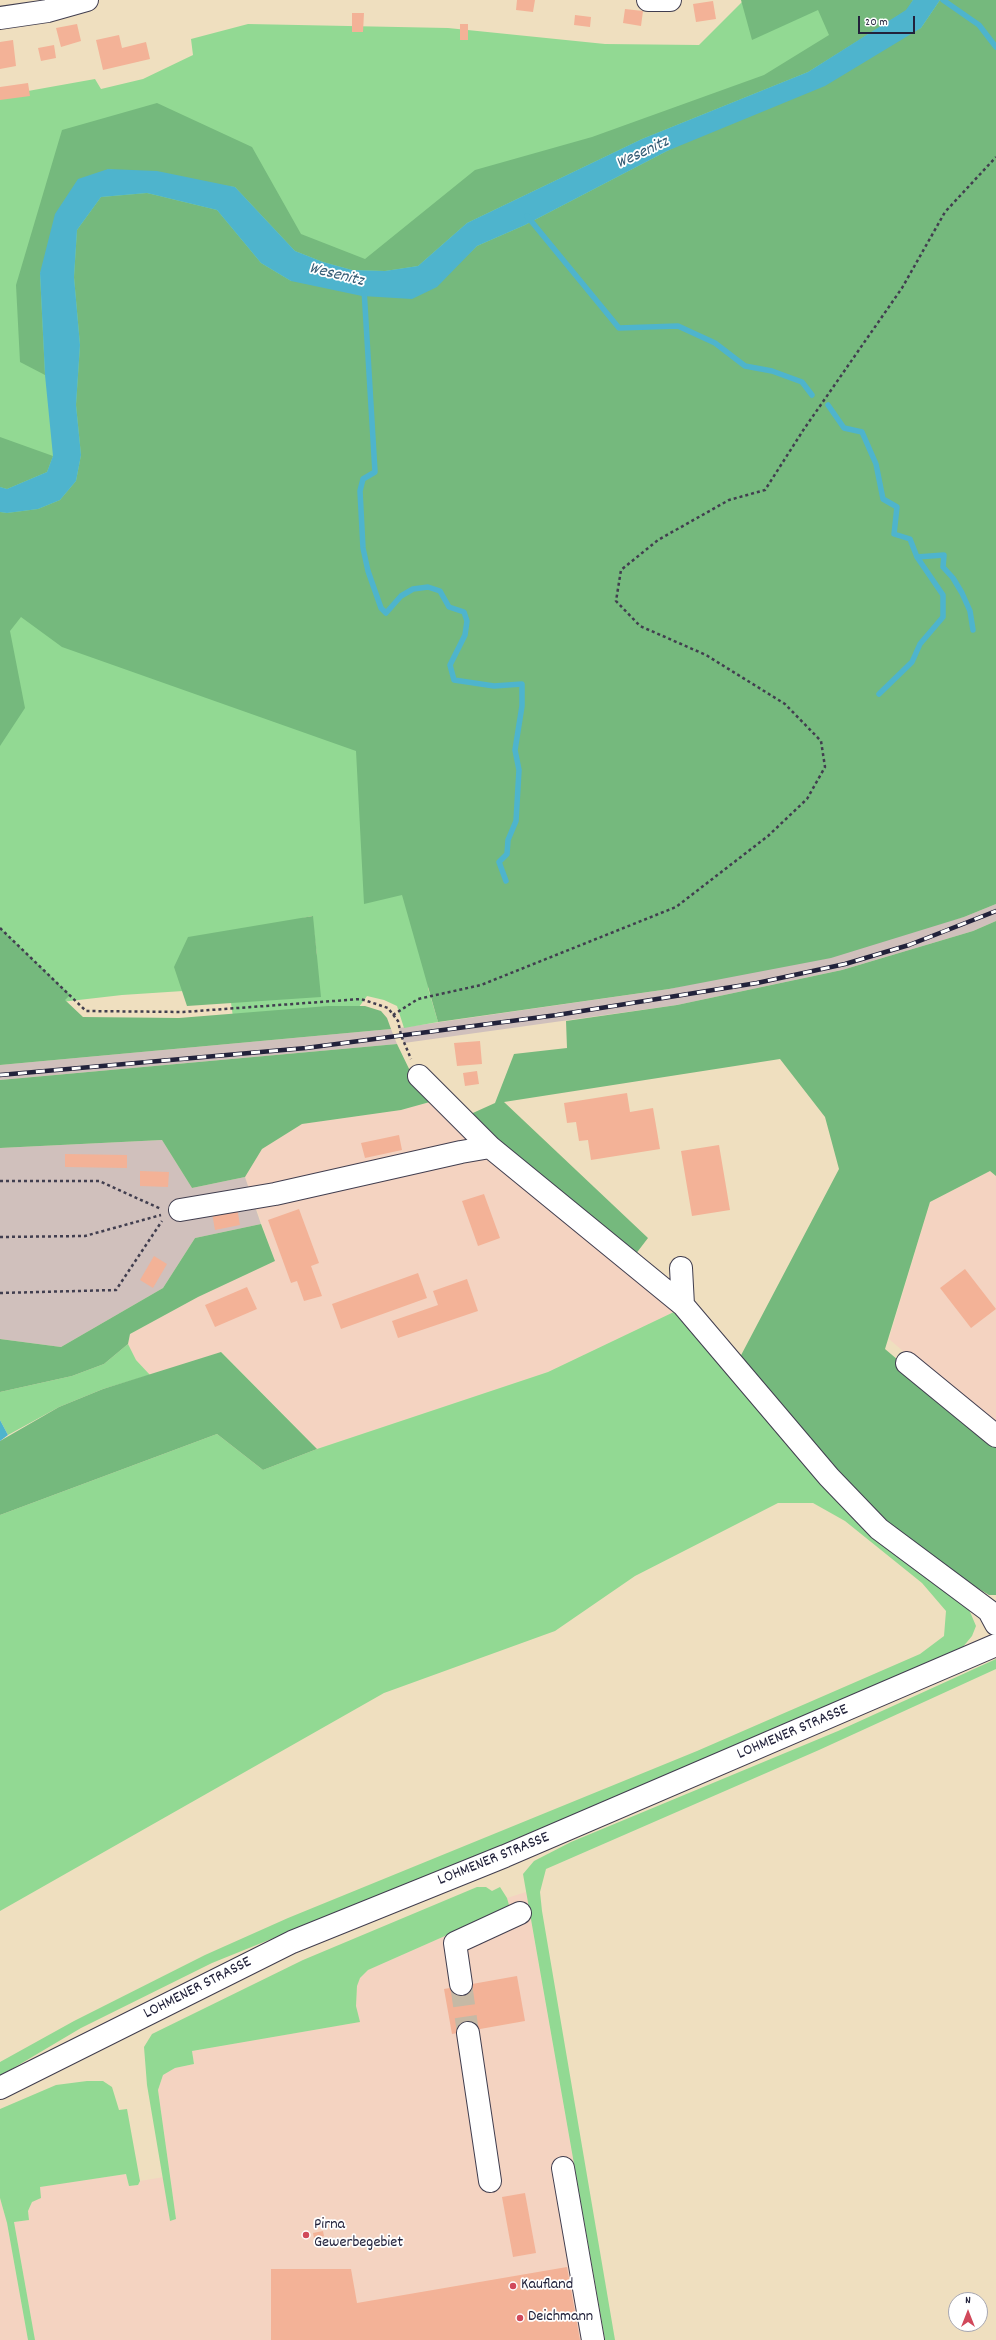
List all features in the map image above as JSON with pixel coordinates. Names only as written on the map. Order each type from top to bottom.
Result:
[{"type":"main road","points":[[0,18],[48,11],[86,0]]},
{"type":"main road","points":[[648,0],[670,0]]},
{"type":"main road","points":[[419,1076],[490,1147],[683,1305],[828,1477],[879,1529],[994,1614]]},
{"type":"main road","points":[[176,1211],[276,1194],[461,1152],[490,1147]]},
{"type":"main road","points":[[681,1268],[683,1305]]},
{"type":"main road","points":[[907,1363],[996,1436]]},
{"type":"main road","name":"LOHMENER STRASSE","points":[[0,2088],[292,1942],[505,1856],[996,1645]]},
{"type":"main road","points":[[461,1984],[455,1942],[520,1913]]},
{"type":"main road","points":[[468,2033],[490,2181]]},
{"type":"main road","points":[[563,2168],[593,2340]]},
{"type":"path","points":[[393,1015],[418,999],[481,985],[676,907],[745,854],[807,799],[826,767],[821,741],[785,704],[706,655],[640,626],[616,600],[621,570],[658,540],[728,500],[765,490],[804,429],[902,288],[945,212],[996,157]]},
{"type":"path","points":[[0,928],[86,1011],[183,1012],[360,999],[378,1003],[388,1008],[398,1021],[401,1035],[419,1076]]},
{"type":"path","points":[[0,1181],[99,1181],[176,1211]]},
{"type":"path","points":[[0,1237],[85,1236],[176,1211]]},
{"type":"path","points":[[0,1293],[116,1290],[138,1260],[158,1226],[176,1211]]},
{"type":"shaded area","points":[[996,904],[996,921],[973,931],[842,970],[677,1005],[404,1043],[399,1028],[669,989],[964,917]]},
{"type":"shaded area","points":[[391,1029],[397,1044],[0,1080],[0,1065]]},
{"type":"shaded area","points":[[437,1100],[678,1310],[548,1372],[317,1449],[222,1352],[150,1375],[136,1360],[128,1344],[130,1334],[198,1297],[275,1261],[245,1177],[262,1149],[302,1124],[401,1110]]},
{"type":"shaded area","points":[[162,1140],[192,1188],[245,1177],[261,1224],[195,1238],[163,1288],[61,1347],[0,1339],[0,1148]]},
{"type":"shaded area","points":[[990,1171],[996,1176],[996,1431],[889,1339],[930,1202]]},
{"type":"shaded area","points":[[526,1892],[605,2340],[35,2340],[14,2222],[29,2220],[28,2211],[39,2187],[126,2174],[129,2186],[138,2185],[140,2181],[164,2177],[170,2220],[176,2219],[158,2090],[163,2075],[175,2068],[194,2064],[192,2051],[359,2022],[356,2006],[357,1986],[360,1978],[368,1970],[506,1909],[509,1905],[507,1898]]},
{"type":"shaded area","points":[[0,2198],[7,2223],[28,2340],[0,2340]]},
{"type":"green space","points":[[741,0],[913,0],[907,10],[808,72],[642,139],[467,223],[418,266],[385,271],[352,270],[323,262],[295,251],[235,187],[108,169],[40,273],[45,375],[20,362],[16,285],[62,130],[157,103],[252,147],[301,234],[365,259],[475,170],[592,137],[764,75],[829,35],[818,10],[752,40]]},
{"type":"green space","points":[[744,0],[996,0],[428,988],[438,1022],[404,1028],[397,1006],[384,1000],[367,996],[356,1011],[235,1032],[229,988],[122,995],[0,1009],[0,96],[95,79],[101,89],[143,79],[193,55],[191,39],[248,24],[448,28],[605,44],[699,45]],"holes":[[[312,916],[317,956],[303,918]]]},
{"type":"green space","points":[[940,0],[996,0],[996,904],[964,917],[831,958],[669,989],[438,1022],[402,895],[364,904],[356,751],[62,647],[21,617],[10,631],[25,708],[0,746],[0,512],[7,513],[38,509],[60,500],[76,481],[81,455],[76,405],[80,345],[74,277],[77,230],[101,197],[147,193],[217,210],[261,263],[291,281],[457,265],[477,246],[525,225],[667,151],[921,28]]},
{"type":"green space","points":[[0,437],[53,456],[47,472],[7,489],[0,487]]},
{"type":"green space","points":[[313,916],[321,997],[187,1006],[174,967],[188,937]]},
{"type":"green space","points":[[996,921],[996,1176],[990,1171],[930,1202],[885,1349],[996,1443],[996,1595],[989,1595],[935,1562],[879,1518],[738,1361],[839,1169],[825,1117],[780,1059],[504,1102],[648,1238],[635,1255],[464,1117],[495,1103],[514,1054],[567,1048],[566,1021],[677,1005],[842,970],[973,931]]},
{"type":"green space","points":[[0,928],[70,995],[65,1000],[83,1017],[179,1018],[328,1006],[365,1006],[381,1011],[387,1018],[391,1029],[0,1065]]},
{"type":"green space","points":[[397,1044],[413,1077],[437,1100],[401,1110],[302,1124],[262,1149],[245,1177],[192,1188],[162,1140],[0,1148],[0,1080]]},
{"type":"green space","points":[[261,1224],[275,1261],[198,1297],[130,1334],[128,1344],[104,1364],[72,1376],[0,1392],[0,1339],[61,1347],[163,1288],[195,1238]]},
{"type":"green space","points":[[678,1310],[965,1600],[976,1626],[972,1636],[962,1648],[501,1846],[212,1963],[81,2028],[0,2076],[0,2062],[74,2021],[205,1955],[288,1918],[697,1751],[920,1654],[944,1636],[946,1611],[922,1583],[845,1521],[813,1503],[778,1503],[635,1576],[555,1631],[384,1693],[0,1911],[0,1515],[217,1434],[263,1470],[317,1449],[548,1372]]},
{"type":"green space","points":[[128,1344],[136,1360],[150,1375],[103,1389],[59,1407],[8,1435],[0,1420],[0,1392],[72,1376],[104,1364]]},
{"type":"green space","points":[[221,1352],[317,1449],[263,1470],[217,1434],[0,1515],[0,1441],[59,1407],[103,1389]]},
{"type":"green space","points":[[996,1659],[996,1669],[819,1750],[546,1869],[540,1892],[542,1911],[615,2340],[605,2340],[523,1874],[534,1861],[571,1842],[838,1731]]},
{"type":"green space","points":[[477,1887],[486,1887],[492,1891],[500,1887],[507,1898],[509,1905],[506,1909],[368,1970],[360,1978],[357,1986],[356,2006],[360,2022],[192,2051],[194,2064],[175,2068],[163,2075],[158,2090],[176,2219],[170,2221],[147,2085],[144,2047],[152,2034],[303,1960]]},
{"type":"green space","points":[[87,2081],[103,2081],[112,2087],[119,2110],[127,2109],[140,2181],[138,2185],[129,2186],[126,2174],[40,2187],[41,2198],[32,2202],[28,2211],[29,2220],[14,2222],[35,2340],[28,2340],[7,2223],[0,2198],[0,2109],[56,2085]]},
{"type":"water","name":"Wesenitz","points":[[913,0],[940,0],[921,28],[825,86],[667,151],[525,225],[477,246],[437,287],[412,299],[362,296],[291,281],[261,263],[217,210],[147,193],[101,197],[77,230],[74,277],[80,345],[76,405],[81,455],[76,481],[60,500],[38,509],[7,513],[0,512],[0,487],[7,489],[47,472],[53,456],[45,375],[40,273],[55,214],[78,179],[108,169],[157,171],[235,187],[295,251],[323,262],[352,270],[385,271],[418,266],[467,223],[642,139],[808,72],[906,10]]},
{"type":"water","points":[[0,1420],[8,1435],[0,1441]]},
{"type":"building","points":[[517,0],[535,0],[533,12],[516,10]]},
{"type":"building","points":[[713,1],[716,19],[696,22],[693,4]]},
{"type":"building","points":[[625,9],[643,11],[641,26],[623,23]]},
{"type":"building","points":[[352,13],[364,13],[363,32],[352,32]]},
{"type":"building","points":[[575,15],[591,17],[590,27],[574,25]]},
{"type":"building","points":[[77,24],[81,41],[61,47],[56,28]]},
{"type":"building","points":[[460,24],[468,24],[468,40],[460,40]]},
{"type":"building","points":[[119,35],[122,48],[146,42],[150,59],[103,70],[96,40]]},
{"type":"building","points":[[13,40],[16,66],[0,69],[0,42]]},
{"type":"building","points":[[54,45],[56,58],[41,61],[38,48]]},
{"type":"building","points":[[28,83],[30,96],[0,100],[0,87]]},
{"type":"building","points":[[480,1041],[482,1064],[457,1066],[454,1043]]},
{"type":"building","points":[[477,1071],[479,1084],[465,1086],[463,1073]]},
{"type":"building","points":[[627,1093],[630,1112],[653,1108],[660,1149],[591,1160],[588,1140],[579,1141],[576,1122],[567,1123],[564,1103]]},
{"type":"building","points":[[399,1135],[402,1150],[365,1158],[361,1143]]},
{"type":"building","points":[[719,1145],[730,1210],[692,1216],[681,1151]]},
{"type":"building","points":[[65,1154],[127,1155],[127,1168],[65,1167]]},
{"type":"building","points":[[140,1171],[169,1172],[168,1187],[140,1186]]},
{"type":"building","points":[[484,1194],[500,1238],[478,1246],[462,1201]]},
{"type":"building","points":[[237,1207],[240,1225],[215,1230],[212,1213]]},
{"type":"building","points":[[299,1209],[319,1263],[311,1266],[322,1296],[304,1301],[297,1281],[291,1283],[268,1220]]},
{"type":"building","points":[[154,1256],[167,1264],[153,1288],[140,1280]]},
{"type":"building","points":[[965,1269],[996,1309],[971,1328],[940,1288]]},
{"type":"building","points":[[418,1273],[427,1298],[341,1329],[332,1304]]},
{"type":"building","points":[[467,1279],[478,1311],[398,1338],[392,1321],[438,1305],[433,1291]]},
{"type":"building","points":[[247,1287],[257,1309],[215,1327],[205,1305]]},
{"type":"building","points":[[517,1976],[525,2021],[452,2034],[444,1989]]},
{"type":"building","points":[[525,2193],[536,2253],[513,2257],[502,2197]]},
{"type":"building","points":[[323,2231],[324,2236],[314,2238],[313,2233]]},
{"type":"building","name":"Kaufland","points":[[567,2267],[580,2340],[271,2340],[271,2269],[351,2269],[357,2303]]},
{"type":"waterway","points":[[943,0],[979,25],[996,47]]},
{"type":"waterway","points":[[527,216],[619,328],[678,326],[715,343],[745,366],[772,371],[802,382],[812,395]]},
{"type":"waterway","name":"Wesenitz","points":[[364,289],[375,472],[363,479],[360,491],[363,548],[368,571],[381,608],[386,613],[401,596],[413,589],[428,587],[440,591],[449,607],[464,612],[467,621],[465,635],[450,665],[454,680],[494,686],[522,684],[522,706],[515,750],[519,770],[516,821],[508,840],[507,854],[499,862],[506,881]]},
{"type":"waterway","points":[[828,405],[844,428],[862,432],[876,464],[883,499],[897,507],[894,534],[910,539],[917,557],[943,595],[943,617],[920,644],[912,662],[879,694]]},
{"type":"waterway","points":[[917,557],[944,555],[943,567],[953,578],[962,593],[970,611],[973,630]]},
{"type":"tunnel","points":[[461,1984],[468,2033]]},
{"type":"railway","points":[[0,1075],[306,1048],[557,1015],[757,983],[845,964],[909,945],[996,911]]},
{"type":"place","name":"Pirna Gewerbegebiet","points":[[306,2235]]},
{"type":"place","name":"Kaufland","points":[[513,2286]]},
{"type":"place","name":"Deichmann","points":[[520,2318]]}]
